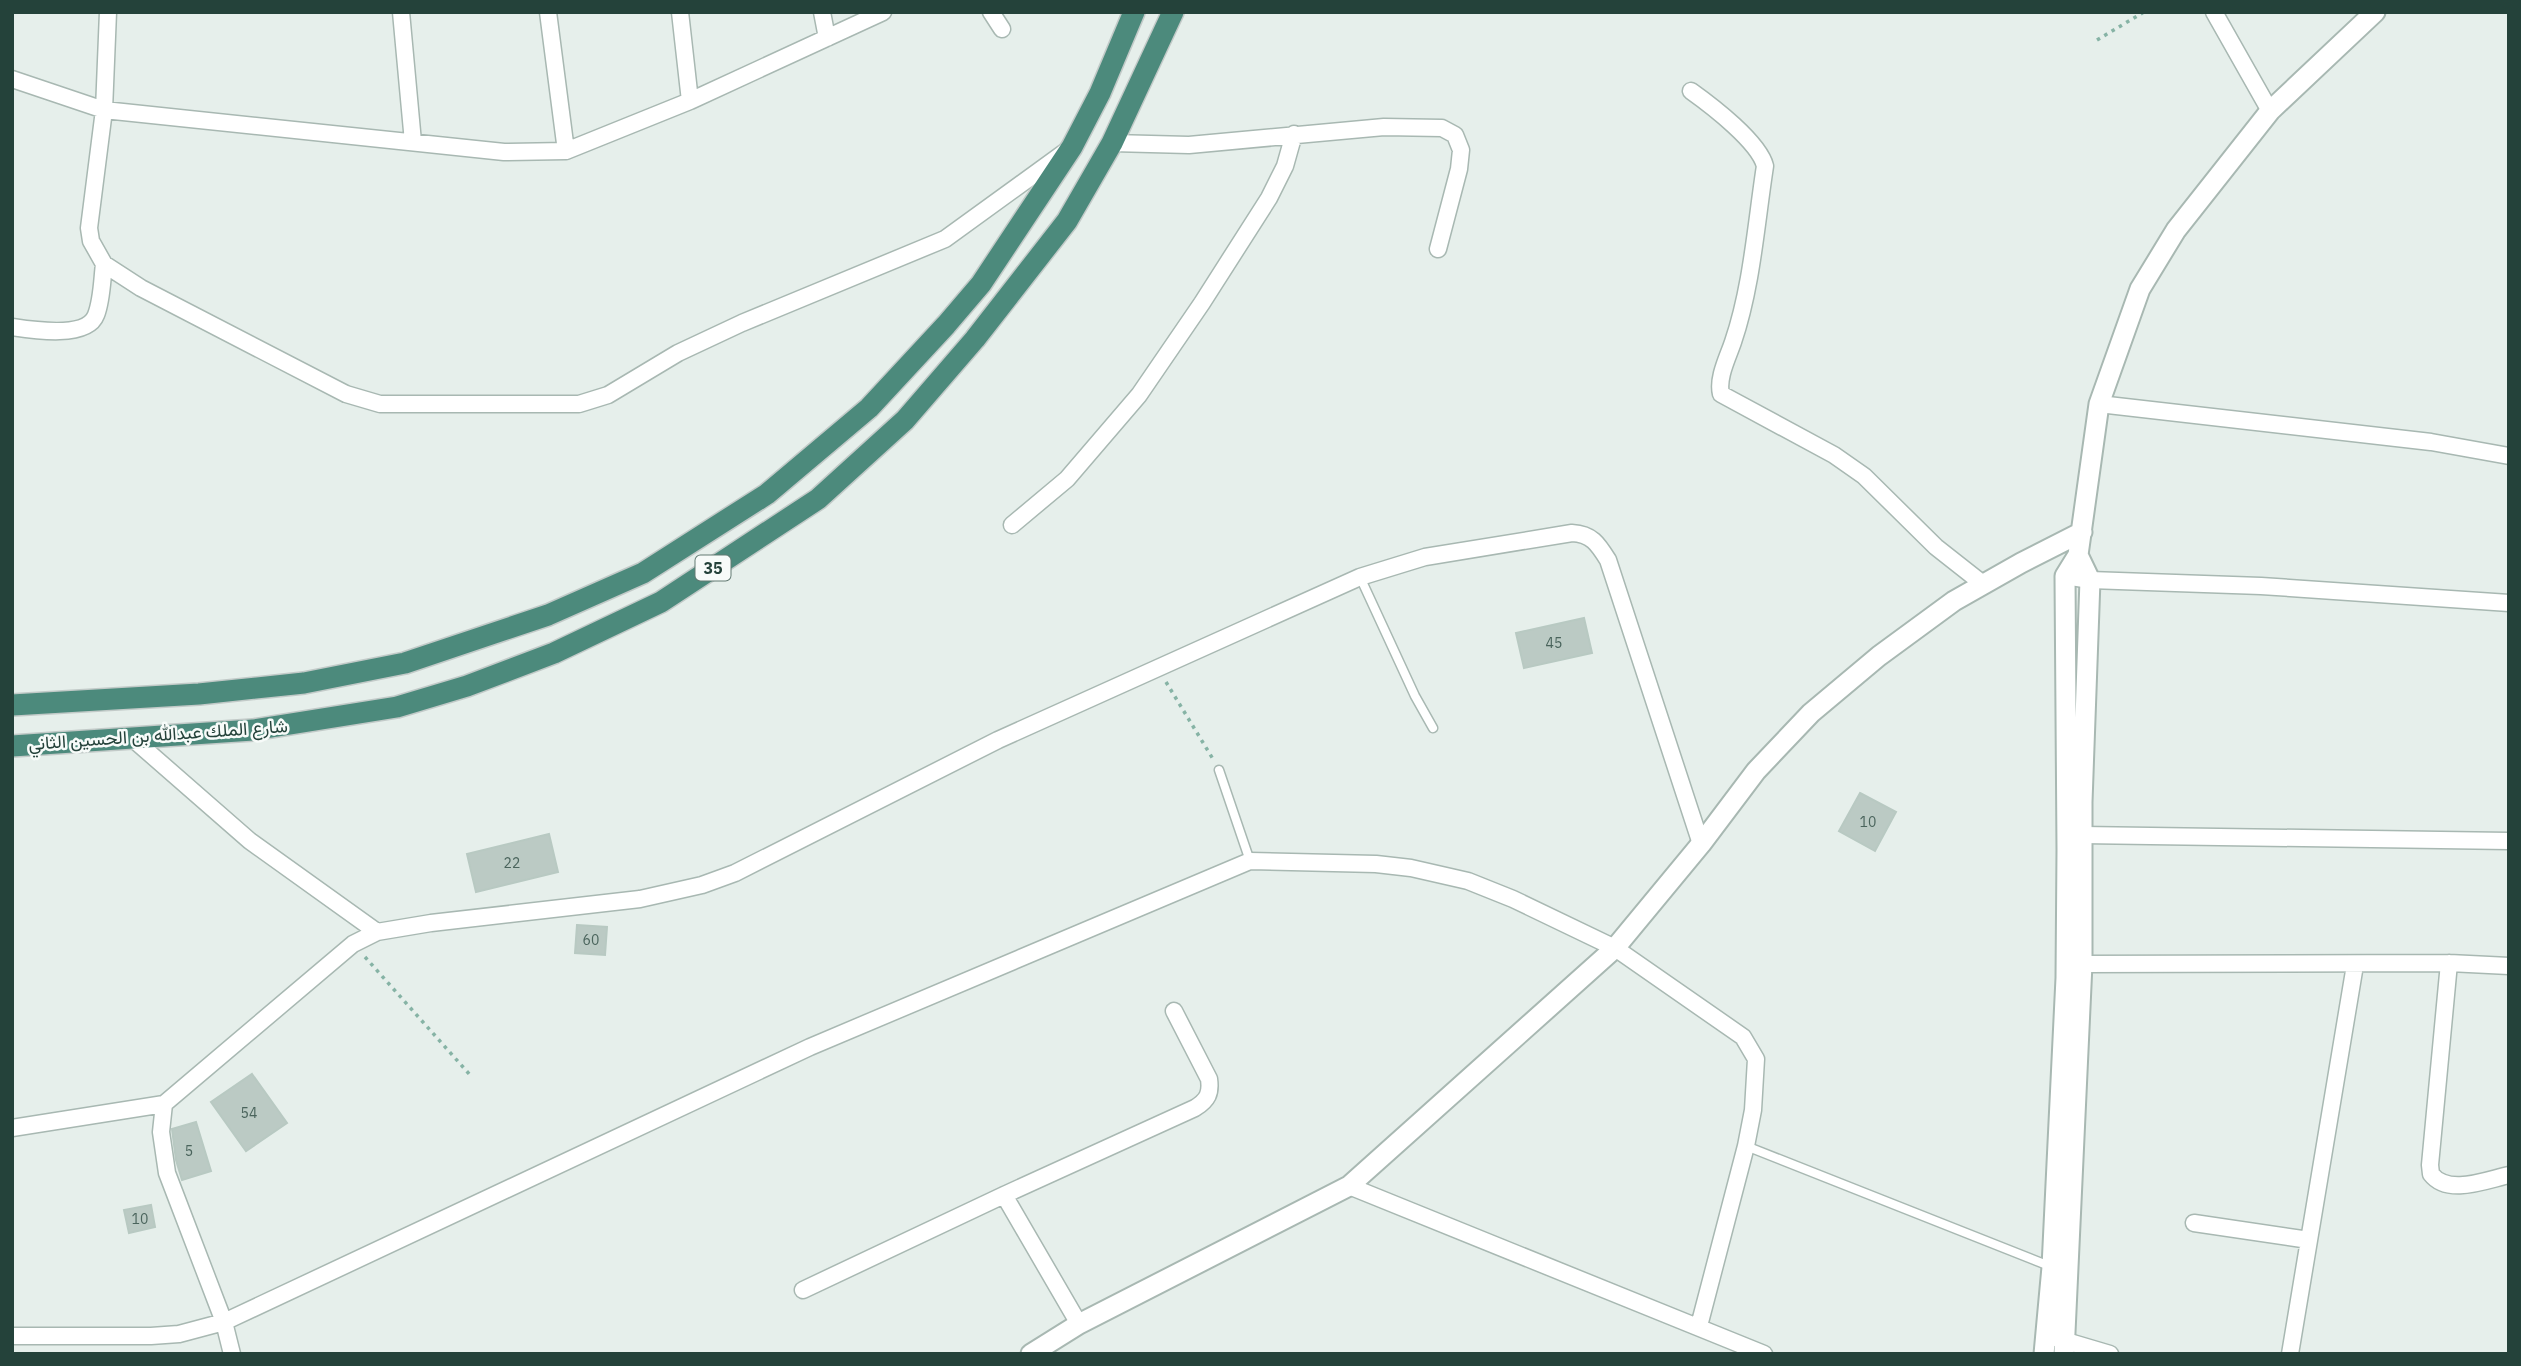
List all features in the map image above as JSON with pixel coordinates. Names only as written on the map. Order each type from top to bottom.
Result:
[{"type":"highway","name":"35","points":[[12,705],[199,694],[304,683],[405,663],[548,615],[643,573],[767,494],[869,408],[946,325],[981,284],[1072,147],[1100,93],[1134,12]]},
{"type":"highway","name":"شارع الملك عبدالله بن الحسين الثاني","points":[[12,746],[253,730],[397,707],[467,686],[554,653],[660,602],[818,499],[905,420],[975,339],[1067,221],[1112,144],[1173,12]]},
{"type":"street","points":[[108,12],[104,110],[89,228],[91,241],[104,264],[159,299],[346,394],[380,404],[579,404],[608,395],[678,353],[742,323],[945,239],[1072,147]]},
{"type":"street","points":[[401,12],[413,142]]},
{"type":"street","points":[[548,12],[566,151]]},
{"type":"street","points":[[680,12],[690,102]]},
{"type":"street","points":[[822,12],[827,38]]},
{"type":"street","points":[[12,79],[104,110],[504,152],[566,151],[690,102],[883,12]]},
{"type":"street","points":[[991,12],[1002,29]]},
{"type":"street","points":[[2214,12],[2270,111]]},
{"type":"street","points":[[2055,1346],[2052,1267],[2066,978],[2065,576],[2078,555],[2099,404],[2140,289],[2176,230],[2270,111],[2375,12]]},
{"type":"street","points":[[1691,91],[1716,109],[1756,149],[1765,166],[1745,296],[1721,378],[1721,394],[1834,455],[1864,476],[1936,547],[1983,584]]},
{"type":"street","points":[[1112,144],[1189,145],[1294,134],[1427,126],[1442,128],[1455,135],[1461,150],[1460,169],[1438,249]]},
{"type":"street","points":[[1012,525],[1067,480],[1139,395],[1269,198],[1285,166],[1294,134]]},
{"type":"street","points":[[12,327],[41,331],[69,330],[92,322],[97,314],[104,264]]},
{"type":"street","points":[[2099,404],[2431,442],[2509,456]]},
{"type":"street","points":[[1031,1354],[1079,1324],[1349,1186],[1615,948],[1701,844],[1756,771],[1811,713],[1879,656],[1954,601],[2082,532]]},
{"type":"street","points":[[12,1128],[164,1104],[353,944],[377,932],[431,923],[640,900],[702,885],[735,873],[998,740],[1360,577],[1425,557],[1572,533],[1591,537],[1599,544],[1608,560],[1701,844]]},
{"type":"street","points":[[2055,1346],[2082,964],[2082,835],[2090,580],[2078,555]]},
{"type":"street","points":[[2065,576],[2090,580],[2260,586],[2509,603]]},
{"type":"street","points":[[132,738],[250,841],[377,932]]},
{"type":"street","points":[[2082,835],[2509,841]]},
{"type":"street","points":[[12,1336],[151,1336],[179,1334],[224,1322],[810,1047],[1250,861],[1376,864],[1411,868],[1468,881],[1513,899],[1615,948],[1743,1037],[1756,1059],[1754,1110],[1699,1326]]},
{"type":"street","points":[[2082,964],[2449,963],[2509,966]]},
{"type":"street","points":[[2449,963],[2431,1174],[2442,1184],[2458,1186],[2509,1175]]},
{"type":"street","points":[[2290,1354],[2355,965]]},
{"type":"street","points":[[803,1290],[1205,1101],[1211,1091],[1209,1079],[1174,1011]]},
{"type":"street","points":[[164,1104],[161,1132],[167,1173],[224,1322],[232,1354]]},
{"type":"street","points":[[1349,1186],[1764,1354]]},
{"type":"street","points":[[1004,1195],[1079,1324]]},
{"type":"street","points":[[2194,1223],[2309,1240]]},
{"type":"street","points":[[2055,1346],[2110,1354]]},
{"type":"lane","points":[[1360,577],[1415,696],[1433,728]]},
{"type":"lane","points":[[1219,770],[1250,861]]},
{"type":"lane","points":[[1746,1146],[2052,1267]]},
{"type":"path","points":[[2097,40],[2144,12]]},
{"type":"path","points":[[1158,668],[1219,770]]},
{"type":"path","points":[[353,944],[471,1076]]},
{"type":"building","points":[[1584,618],[1592,653],[1524,668],[1516,633]]},
{"type":"building","points":[[1860,793],[1896,812],[1875,851],[1839,831]]},
{"type":"building","points":[[549,834],[558,872],[476,892],[467,854]]},
{"type":"building","points":[[577,925],[607,927],[605,955],[575,953]]},
{"type":"building","points":[[252,1074],[287,1123],[246,1151],[211,1102]]},
{"type":"building","points":[[196,1122],[211,1171],[182,1180],[172,1129]]},
{"type":"building","points":[[151,1205],[155,1227],[129,1233],[124,1210]]}]
